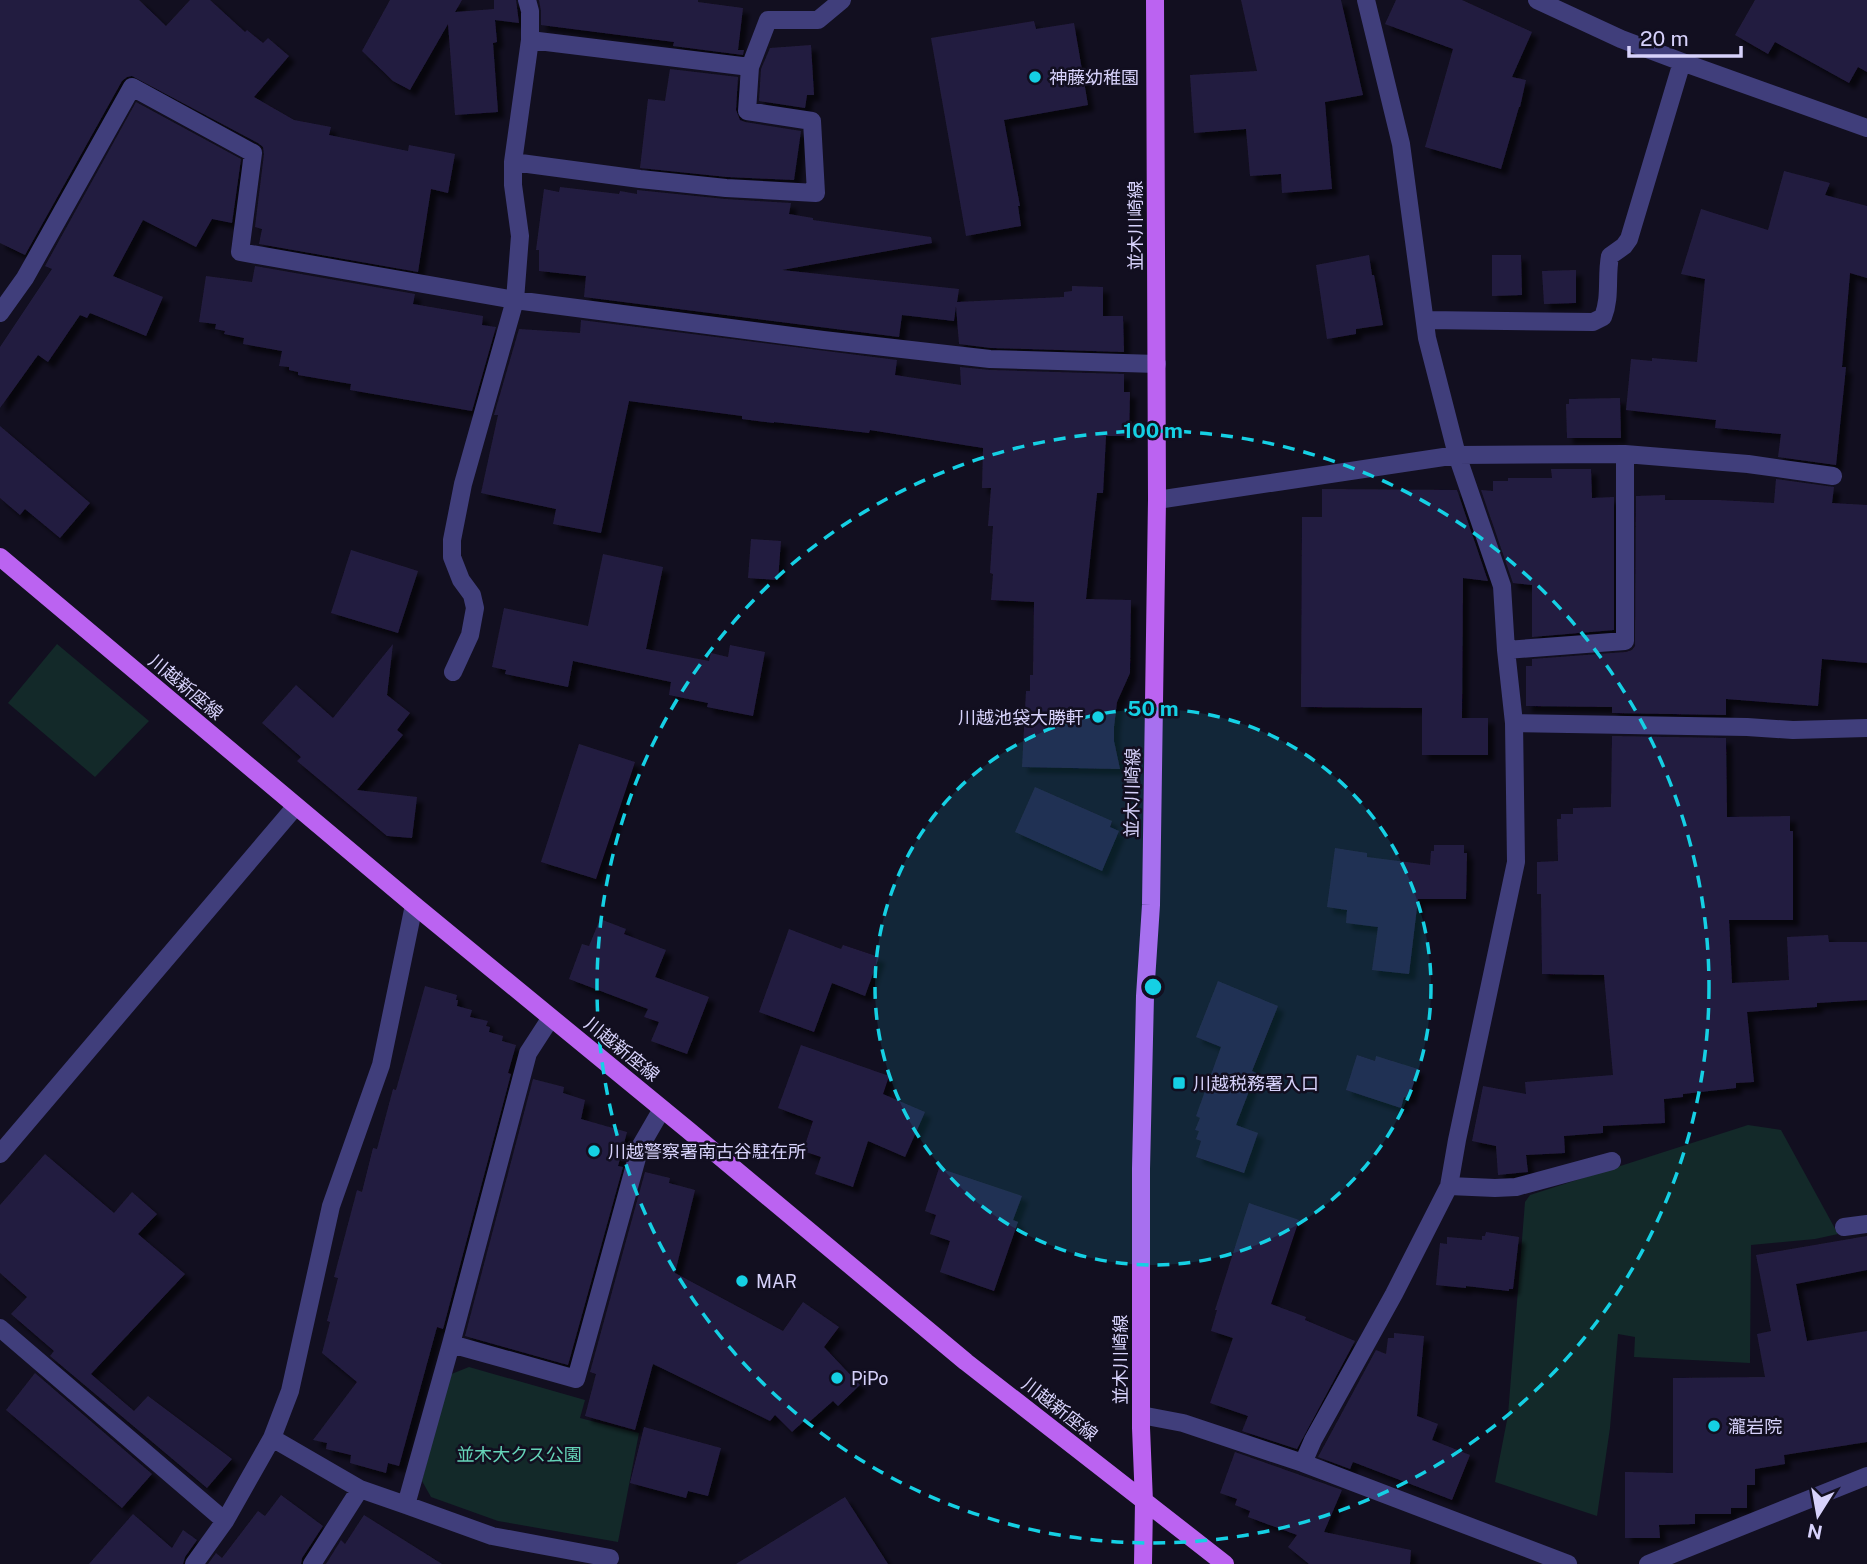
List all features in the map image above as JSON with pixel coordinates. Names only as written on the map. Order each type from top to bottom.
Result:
[{"type":"main road","name":"並木川崎線","points":[[1143,1564],[1141,1169],[1145,996],[1151,905],[1157,499],[1155,0]]},
{"type":"main road","name":"川越新座線","points":[[0,557],[414,905],[977,1370],[1225,1564]]},
{"type":"street","points":[[453,672],[470,635],[475,608],[472,595],[461,580],[452,556],[452,540],[463,484],[515,300],[520,236],[513,185],[513,162],[530,40],[530,11],[527,0]]},
{"type":"street","points":[[513,162],[726,188],[816,193],[812,121],[747,111],[750,67],[768,20],[818,20],[842,0]]},
{"type":"street","points":[[1303,1463],[1312,1440],[1394,1294],[1449,1186],[1516,862],[1514,723],[1502,586],[1457,455],[1427,338],[1401,144],[1366,0]]},
{"type":"street","points":[[1537,0],[1682,62],[1867,128]]},
{"type":"street","points":[[530,40],[750,67]]},
{"type":"street","points":[[1425,320],[1593,322],[1603,317],[1609,304],[1610,256],[1629,239],[1682,62]]},
{"type":"street","points":[[0,313],[25,278],[132,87],[253,153],[240,252],[515,300],[809,339],[989,359],[1157,364]]},
{"type":"street","points":[[1506,650],[1625,641],[1625,454]]},
{"type":"street","points":[[1157,499],[1457,455],[1625,454],[1748,464],[1833,476]]},
{"type":"street","points":[[1514,723],[1793,730],[1867,728]]},
{"type":"street","points":[[0,1154],[296,806]]},
{"type":"street","points":[[194,1564],[225,1521],[272,1438],[289,1391],[331,1206],[381,1065],[414,905]]},
{"type":"street","points":[[406,1505],[528,1053],[550,1018]]},
{"type":"street","points":[[451,1344],[576,1379],[640,1147],[662,1110]]},
{"type":"street","points":[[1449,1186],[1516,1187],[1612,1161]]},
{"type":"street","points":[[1844,1227],[1867,1224]]},
{"type":"street","points":[[0,1328],[225,1521]]},
{"type":"street","points":[[1141,1415],[1183,1423],[1303,1463],[1568,1564]]},
{"type":"street","points":[[272,1438],[360,1489],[492,1536],[560,1556],[610,1558]]},
{"type":"street","points":[[1648,1564],[1867,1476]]},
{"type":"street","points":[[312,1564],[360,1489]]},
{"type":"green space","points":[[57,644],[149,721],[95,777],[8,703]]},
{"type":"green space","points":[[1748,1125],[1781,1130],[1838,1234],[1751,1245],[1750,1363],[1634,1357],[1635,1337],[1618,1334],[1610,1428],[1597,1516],[1495,1482],[1508,1415],[1525,1202],[1530,1195]]},
{"type":"green space","name":"並木大クス公園","points":[[469,1367],[585,1400],[580,1418],[639,1433],[618,1542],[498,1521],[431,1497],[422,1481],[449,1375]]},
{"type":"building","points":[[0,0],[139,0],[166,26],[190,0],[210,0],[245,32],[247,30],[263,43],[268,38],[289,56],[254,97],[294,120],[331,127],[329,135],[408,151],[409,145],[455,154],[448,193],[431,189],[418,272],[259,244],[262,229],[255,227],[263,147],[132,76],[122,81],[25,255],[0,243]]},
{"type":"building","points":[[390,0],[462,0],[455,12],[494,9],[494,0],[516,0],[519,23],[495,20],[497,42],[493,43],[498,112],[455,115],[448,24],[410,90],[393,81],[362,51]]},
{"type":"building","points":[[539,0],[698,0],[743,8],[738,50],[744,50],[743,55],[673,46],[674,42],[541,25]]},
{"type":"building","points":[[1241,0],[1341,0],[1363,95],[1325,102],[1332,189],[1282,193],[1281,174],[1250,176],[1246,129],[1194,133],[1190,75],[1257,71]]},
{"type":"building","points":[[1396,0],[1462,0],[1532,32],[1512,77],[1526,80],[1501,169],[1425,147],[1453,49],[1385,24]]},
{"type":"building","points":[[1755,0],[1867,0],[1867,72],[1858,67],[1849,83],[1775,42],[1768,54],[1735,35]]},
{"type":"building","points":[[1034,21],[1036,29],[1074,23],[1088,105],[1004,120],[1020,206],[1021,226],[966,236],[931,38]]},
{"type":"building","points":[[811,45],[814,95],[807,95],[805,108],[759,101],[761,69],[770,48]]},
{"type":"building","points":[[670,69],[738,77],[736,110],[740,120],[801,131],[794,180],[727,177],[640,168],[648,99],[665,101]]},
{"type":"building","points":[[136,102],[241,159],[232,223],[212,219],[196,247],[143,220],[113,276],[163,297],[146,336],[90,313],[87,318],[80,315],[48,362],[38,355],[0,408],[0,347],[52,269],[45,266]]},
{"type":"building","points":[[1784,171],[1830,183],[1825,195],[1867,206],[1867,278],[1850,273],[1842,367],[1846,367],[1836,465],[1778,457],[1781,434],[1715,428],[1716,420],[1626,410],[1631,359],[1697,362],[1705,279],[1681,274],[1701,209],[1768,230]]},
{"type":"building","points":[[560,187],[619,194],[620,191],[637,194],[637,190],[791,203],[789,214],[813,220],[931,237],[932,243],[782,270],[959,289],[957,302],[1064,297],[1064,292],[1072,291],[1072,286],[1103,287],[1103,316],[1123,316],[1124,352],[991,348],[959,344],[956,306],[954,321],[902,315],[899,337],[584,297],[586,276],[539,271],[539,250],[536,250],[544,189],[559,192]]},
{"type":"building","points":[[1369,255],[1383,325],[1356,329],[1356,334],[1327,339],[1316,265]]},
{"type":"building","points":[[1492,255],[1521,255],[1522,295],[1492,296]]},
{"type":"building","points":[[255,266],[415,294],[413,304],[483,316],[482,325],[496,327],[472,411],[350,390],[351,384],[298,375],[298,372],[289,370],[289,367],[279,366],[282,351],[243,344],[244,338],[224,334],[225,331],[215,329],[216,324],[199,322],[206,276],[252,282]]},
{"type":"building","points":[[1576,270],[1576,303],[1544,304],[1542,271]]},
{"type":"building","points":[[581,320],[897,360],[895,375],[961,385],[960,367],[1124,374],[1124,392],[1130,392],[1129,436],[1106,436],[1103,493],[1097,493],[1086,599],[1131,600],[1130,673],[1117,702],[1114,727],[1120,769],[1022,767],[1026,691],[1030,691],[1030,675],[1033,675],[1034,602],[991,600],[993,526],[988,526],[991,488],[982,488],[983,448],[870,430],[869,433],[742,419],[742,416],[629,401],[601,533],[553,524],[556,509],[481,493],[498,415],[494,415],[519,329],[580,333]]},
{"type":"building","points":[[1620,398],[1621,438],[1567,438],[1566,404],[1569,404],[1569,399]]},
{"type":"building","points":[[0,426],[90,503],[60,538],[25,509],[20,515],[0,498]]},
{"type":"building","points":[[1551,469],[1591,469],[1592,498],[1614,497],[1614,630],[1532,637],[1532,585],[1513,583],[1481,490],[1493,491],[1493,481],[1508,481],[1508,478],[1552,478]]},
{"type":"building","points":[[1776,479],[1834,487],[1832,503],[1867,505],[1867,663],[1822,659],[1818,706],[1726,699],[1726,715],[1612,713],[1612,707],[1526,706],[1526,666],[1532,666],[1532,659],[1626,652],[1635,646],[1636,496],[1665,495],[1665,500],[1774,503]]},
{"type":"building","points":[[1322,489],[1457,490],[1488,581],[1463,578],[1462,718],[1488,718],[1488,755],[1422,755],[1422,708],[1301,707],[1302,517],[1322,517]]},
{"type":"building","points":[[751,539],[781,541],[778,580],[748,578]]},
{"type":"building","points":[[351,550],[418,571],[398,633],[331,613]]},
{"type":"building","points":[[603,554],[663,567],[646,649],[709,661],[711,653],[728,657],[730,645],[765,652],[753,716],[707,707],[708,703],[669,695],[671,682],[573,661],[568,687],[505,674],[506,670],[492,667],[504,608],[588,626]]},
{"type":"building","points":[[393,644],[387,695],[410,713],[397,730],[403,735],[357,790],[417,797],[412,838],[387,836],[297,761],[301,757],[262,723],[296,685],[333,718]]},
{"type":"building","points":[[1612,736],[1726,738],[1727,817],[1790,816],[1790,831],[1793,831],[1793,920],[1729,920],[1732,983],[1789,980],[1787,937],[1828,935],[1829,942],[1867,942],[1867,1000],[1747,1012],[1754,1082],[1736,1083],[1736,1088],[1664,1099],[1665,1123],[1603,1126],[1603,1133],[1564,1136],[1565,1153],[1526,1155],[1528,1172],[1498,1175],[1496,1146],[1472,1141],[1483,1086],[1526,1094],[1525,1082],[1613,1075],[1604,975],[1542,974],[1541,894],[1537,894],[1537,862],[1558,861],[1557,819],[1561,819],[1561,814],[1573,814],[1573,808],[1611,807]]},
{"type":"building","points":[[579,744],[635,762],[596,879],[541,862]]},
{"type":"building","points":[[1035,787],[1112,821],[1110,827],[1119,831],[1102,871],[1015,832]]},
{"type":"building","points":[[1434,845],[1464,845],[1464,853],[1467,853],[1466,899],[1418,899],[1409,974],[1372,970],[1378,927],[1346,923],[1347,910],[1327,907],[1335,848],[1367,853],[1367,857],[1430,865]]},
{"type":"building","points":[[600,919],[626,929],[624,934],[666,950],[655,977],[709,997],[687,1054],[651,1041],[659,1022],[644,1017],[648,1009],[569,979],[582,944],[589,946]]},
{"type":"building","points":[[789,929],[841,949],[843,945],[879,957],[865,996],[832,983],[814,1032],[759,1012]]},
{"type":"building","points":[[1218,981],[1278,1006],[1252,1071],[1256,1073],[1236,1125],[1258,1133],[1244,1173],[1196,1157],[1201,1141],[1196,1139],[1199,1131],[1195,1130],[1200,1118],[1196,1116],[1221,1047],[1196,1037]]},
{"type":"building","points":[[425,986],[457,995],[457,1006],[472,1010],[470,1017],[488,1021],[486,1026],[490,1027],[489,1032],[503,1036],[502,1041],[516,1045],[508,1073],[511,1074],[443,1329],[437,1327],[399,1466],[388,1463],[386,1473],[350,1463],[351,1455],[326,1449],[327,1443],[313,1440],[357,1382],[322,1353],[338,1278],[334,1277],[357,1190],[362,1192],[373,1148],[377,1149]]},
{"type":"building","points":[[801,1045],[889,1076],[883,1094],[925,1112],[905,1157],[868,1141],[853,1187],[815,1174],[821,1157],[803,1151],[813,1121],[778,1108]]},
{"type":"building","points":[[1357,1055],[1375,1061],[1376,1056],[1418,1069],[1409,1099],[1404,1097],[1401,1108],[1346,1090]]},
{"type":"building","points":[[533,1079],[564,1087],[563,1093],[585,1100],[581,1119],[627,1132],[618,1166],[623,1167],[568,1365],[465,1336]]},
{"type":"building","points":[[45,1154],[114,1213],[132,1192],[157,1214],[138,1234],[185,1274],[91,1374],[134,1411],[148,1396],[232,1459],[207,1488],[50,1356],[54,1351],[11,1314],[27,1297],[0,1273],[0,1205]]},
{"type":"building","points":[[939,1168],[1022,1196],[1013,1220],[1018,1222],[994,1291],[940,1272],[950,1241],[930,1234],[936,1215],[925,1211]]},
{"type":"building","points":[[645,1172],[670,1178],[669,1183],[695,1190],[675,1273],[783,1331],[803,1302],[839,1327],[824,1347],[860,1385],[838,1406],[833,1401],[807,1424],[804,1421],[792,1432],[775,1415],[770,1421],[653,1364],[635,1430],[585,1416],[596,1374],[590,1372]]},
{"type":"building","points":[[1249,1203],[1299,1220],[1271,1304],[1306,1317],[1305,1320],[1355,1341],[1297,1449],[1242,1431],[1248,1416],[1210,1403],[1233,1338],[1211,1331],[1215,1310]]},
{"type":"building","points":[[1486,1232],[1519,1237],[1513,1289],[1509,1291],[1436,1285],[1440,1243],[1447,1244],[1447,1237],[1482,1240]]},
{"type":"building","points":[[1867,1236],[1867,1270],[1796,1284],[1807,1341],[1867,1331],[1867,1442],[1784,1455],[1785,1464],[1755,1469],[1755,1485],[1747,1485],[1747,1508],[1731,1508],[1731,1514],[1695,1514],[1695,1524],[1659,1525],[1660,1538],[1625,1538],[1625,1472],[1673,1473],[1673,1378],[1765,1377],[1757,1334],[1771,1331],[1756,1255]]},
{"type":"building","points":[[1394,1333],[1424,1336],[1417,1416],[1438,1424],[1432,1440],[1470,1455],[1452,1500],[1353,1462],[1350,1469],[1318,1457],[1376,1350],[1386,1354],[1388,1338],[1394,1338]]},
{"type":"building","points":[[35,1373],[152,1474],[122,1508],[6,1410]]},
{"type":"building","points":[[644,1427],[721,1448],[708,1496],[688,1491],[686,1498],[630,1483]]},
{"type":"building","points":[[1235,1452],[1342,1490],[1324,1532],[1411,1550],[1410,1564],[1309,1564],[1288,1547],[1297,1535],[1248,1517],[1250,1511],[1235,1505],[1237,1499],[1220,1493]]},
{"type":"building","points":[[281,1495],[323,1526],[302,1558],[301,1564],[208,1564],[216,1553],[222,1558],[258,1511],[265,1516]]},
{"type":"building","points":[[845,1497],[888,1564],[736,1564]]},
{"type":"building","points":[[133,1514],[172,1548],[183,1530],[197,1540],[183,1564],[89,1564]]},
{"type":"building","points":[[364,1515],[442,1564],[326,1564],[341,1540],[345,1544]]},
{"type":"place","name":"神藤幼稚園","points":[[1035,77]]},
{"type":"place","name":"川越池袋大勝軒","points":[[1098,717]]},
{"type":"place","name":"川越税務署入口","points":[[1179,1083]]},
{"type":"place","name":"川越警察署南古谷駐在所","points":[[594,1151]]},
{"type":"place","name":"MAR","points":[[742,1281]]},
{"type":"place","name":"PiPo","points":[[837,1378]]},
{"type":"place","name":"瀧岩院","points":[[1714,1426]]}]
